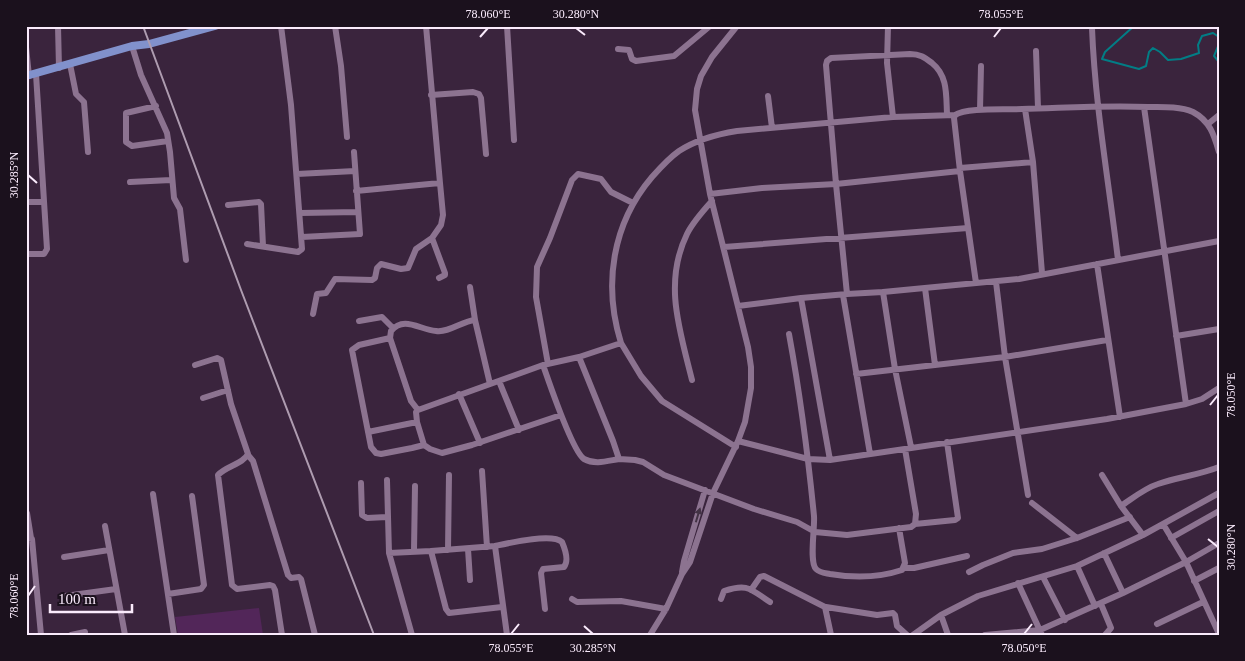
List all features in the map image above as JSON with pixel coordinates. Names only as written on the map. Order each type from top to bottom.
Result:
[{"type":"main road","points":[[31,75],[132,46],[149,44],[215,26]]},
{"type":"street","points":[[58,26],[59,68]]},
{"type":"street","points":[[247,244],[300,252],[302,249],[291,105],[281,26]]},
{"type":"street","points":[[336,26],[347,137]]},
{"type":"street","points":[[313,314],[317,294],[326,293],[333,280],[372,280],[375,278],[377,266],[381,264],[406,269],[410,265],[416,249],[432,238],[441,225],[443,215],[426,26]]},
{"type":"street","points":[[507,26],[514,140]]},
{"type":"street","points":[[618,48],[629,50],[632,59],[636,61],[674,56],[710,26]]},
{"type":"street","points":[[650,635],[666,609],[682,574],[690,562],[713,493],[737,444],[749,405],[751,367],[711,198],[695,110],[696,89],[706,66],[737,26]]},
{"type":"street","points":[[888,26],[887,55],[893,117]]},
{"type":"street","points":[[1092,28],[1098,106],[1118,260]]},
{"type":"street","points":[[132,46],[141,75],[156,106],[168,140],[171,180],[174,198],[180,209],[186,260]]},
{"type":"street","points":[[26,47],[31,75],[44,202],[46,252],[44,254],[26,254]]},
{"type":"street","points":[[1036,51],[1038,108]]},
{"type":"street","points":[[870,454],[845,295],[843,238],[830,123],[827,61],[831,58],[887,55],[917,54],[925,57],[935,65],[944,79],[947,114]]},
{"type":"street","points":[[70,64],[76,94],[84,102],[88,152]]},
{"type":"street","points":[[980,110],[981,66]]},
{"type":"street","points":[[431,96],[473,92],[479,94],[481,98],[486,154]]},
{"type":"street","points":[[768,96],[772,128]]},
{"type":"street","points":[[156,106],[126,113],[126,142],[132,146],[168,140]]},
{"type":"street","points":[[1219,152],[1208,124],[1203,118],[1188,110],[1144,107],[1098,106],[980,110],[958,112],[955,115],[893,117],[723,134],[680,150],[646,184],[634,203],[618,237],[613,258],[612,280],[621,343],[641,376],[662,401],[737,444],[808,459],[830,460],[1120,417],[1186,404],[1202,398],[1219,388]]},
{"type":"street","points":[[1144,107],[1186,404]]},
{"type":"street","points":[[1025,109],[1033,162],[1042,273]]},
{"type":"street","points":[[955,115],[960,169],[976,283]]},
{"type":"street","points":[[1208,124],[1219,115]]},
{"type":"street","points":[[302,237],[357,235],[360,231],[354,152]]},
{"type":"street","points":[[692,380],[679,322],[674,279],[676,265],[687,233],[711,198],[762,188],[836,184],[1033,162]]},
{"type":"street","points":[[297,174],[355,171]]},
{"type":"street","points":[[634,203],[611,192],[601,179],[578,174],[572,180],[537,267],[536,297],[545,365],[561,415],[582,457],[589,461],[598,462],[619,460],[643,462],[664,474],[797,522],[815,532],[847,535],[915,524],[955,520],[958,518],[947,442]]},
{"type":"street","points":[[130,182],[171,180]]},
{"type":"street","points":[[356,191],[440,183]]},
{"type":"street","points":[[26,202],[44,202]]},
{"type":"street","points":[[228,205],[259,202],[261,204],[263,246]]},
{"type":"street","points":[[300,214],[358,212]]},
{"type":"street","points":[[724,247],[968,228]]},
{"type":"street","points":[[432,238],[445,273],[439,278]]},
{"type":"street","points":[[738,306],[801,298],[996,282],[1219,241]]},
{"type":"street","points":[[1097,264],[1120,417]]},
{"type":"street","points":[[996,282],[1004,357],[1028,495]]},
{"type":"street","points":[[470,287],[475,320],[490,384]]},
{"type":"street","points":[[925,288],[935,365]]},
{"type":"street","points":[[884,292],[908,448],[916,514],[915,524]]},
{"type":"street","points":[[801,298],[813,374],[830,460]]},
{"type":"street","points":[[359,321],[382,317],[393,328]]},
{"type":"street","points":[[418,410],[411,401],[390,338],[391,331],[402,324],[411,324],[440,331],[475,320]]},
{"type":"street","points":[[1176,336],[1219,329]]},
{"type":"street","points":[[789,334],[808,459],[815,532],[812,558],[814,566],[819,571],[857,578],[967,556]]},
{"type":"street","points":[[390,338],[359,345],[352,350],[371,447],[378,454],[424,445]]},
{"type":"street","points":[[856,374],[1004,357],[1107,340]]},
{"type":"street","points":[[418,410],[545,365],[621,343]]},
{"type":"street","points":[[578,356],[619,460]]},
{"type":"street","points":[[195,366],[219,358],[221,360],[248,455],[253,461],[288,575],[291,578],[299,577],[301,579],[315,635]]},
{"type":"street","points":[[498,381],[519,430]]},
{"type":"street","points":[[203,398],[228,390]]},
{"type":"street","points":[[459,394],[480,443]]},
{"type":"street","points":[[418,410],[416,412],[424,445],[430,449],[442,452],[480,443],[561,415]]},
{"type":"street","points":[[368,432],[418,422]]},
{"type":"street","points":[[248,455],[218,475],[232,585],[237,589],[270,584],[273,586],[282,635]]},
{"type":"street","points":[[1121,506],[1142,491],[1159,483],[1196,476],[1219,467]]},
{"type":"street","points":[[482,471],[487,547]]},
{"type":"street","points":[[1102,475],[1121,506],[1143,534]]},
{"type":"street","points":[[448,550],[449,476]]},
{"type":"street","points":[[387,480],[389,553],[412,635]]},
{"type":"street","points":[[361,483],[362,515],[367,518],[387,517]]},
{"type":"street","points":[[414,551],[415,486]]},
{"type":"street","points":[[682,574],[684,561],[705,490]]},
{"type":"street","points":[[913,635],[941,615],[978,596],[1077,566],[1163,524],[1219,493]]},
{"type":"street","points":[[153,494],[174,635]]},
{"type":"street","points":[[168,594],[201,589],[204,585],[192,496]]},
{"type":"street","points":[[1032,503],[1078,538]]},
{"type":"street","points":[[1171,538],[1219,511]]},
{"type":"street","points":[[28,513],[29,538],[41,635]]},
{"type":"street","points":[[969,572],[1013,553],[1042,549],[1078,538],[1130,517]]},
{"type":"street","points":[[1163,524],[1186,562],[1219,634]]},
{"type":"street","points":[[105,526],[124,635]]},
{"type":"street","points":[[899,528],[904,568]]},
{"type":"street","points":[[389,553],[468,549],[533,539],[558,538],[562,542],[567,562],[564,567],[543,569],[541,573],[545,610]]},
{"type":"street","points":[[985,635],[1041,632],[1186,562],[1219,543]]},
{"type":"street","points":[[495,546],[507,635]]},
{"type":"street","points":[[468,549],[470,580]]},
{"type":"street","points":[[64,557],[109,550]]},
{"type":"street","points":[[431,551],[446,609],[449,613],[502,607]]},
{"type":"street","points":[[1104,553],[1122,593]]},
{"type":"street","points":[[1077,566],[1111,628],[1105,635]]},
{"type":"street","points":[[1194,582],[1219,568]]},
{"type":"street","points":[[751,590],[760,577],[764,576],[826,608],[877,615],[893,612],[897,626],[907,635]]},
{"type":"street","points":[[1043,577],[1065,620]]},
{"type":"street","points":[[1018,583],[1041,632]]},
{"type":"street","points":[[721,599],[725,590],[739,586],[751,590],[770,602]]},
{"type":"street","points":[[65,596],[116,588]]},
{"type":"street","points":[[572,599],[577,602],[621,601],[666,609]]},
{"type":"street","points":[[1157,624],[1203,602]]},
{"type":"street","points":[[826,608],[831,635]]},
{"type":"street","points":[[941,615],[948,635]]},
{"type":"street","points":[[71,635],[85,632]]},
{"type":"shaded area","points":[[259,608],[263,635],[178,635],[175,617]]},
{"type":"waterway","points":[[1134,26],[1105,52],[1102,59],[1139,69],[1146,66],[1149,52],[1153,48],[1168,60],[1181,59],[1199,53],[1198,45],[1202,36],[1213,33],[1219,37]]},
{"type":"waterway","points":[[1219,44],[1214,56],[1219,62]]},
{"type":"railway","points":[[143,26],[241,290],[374,635]]}]
